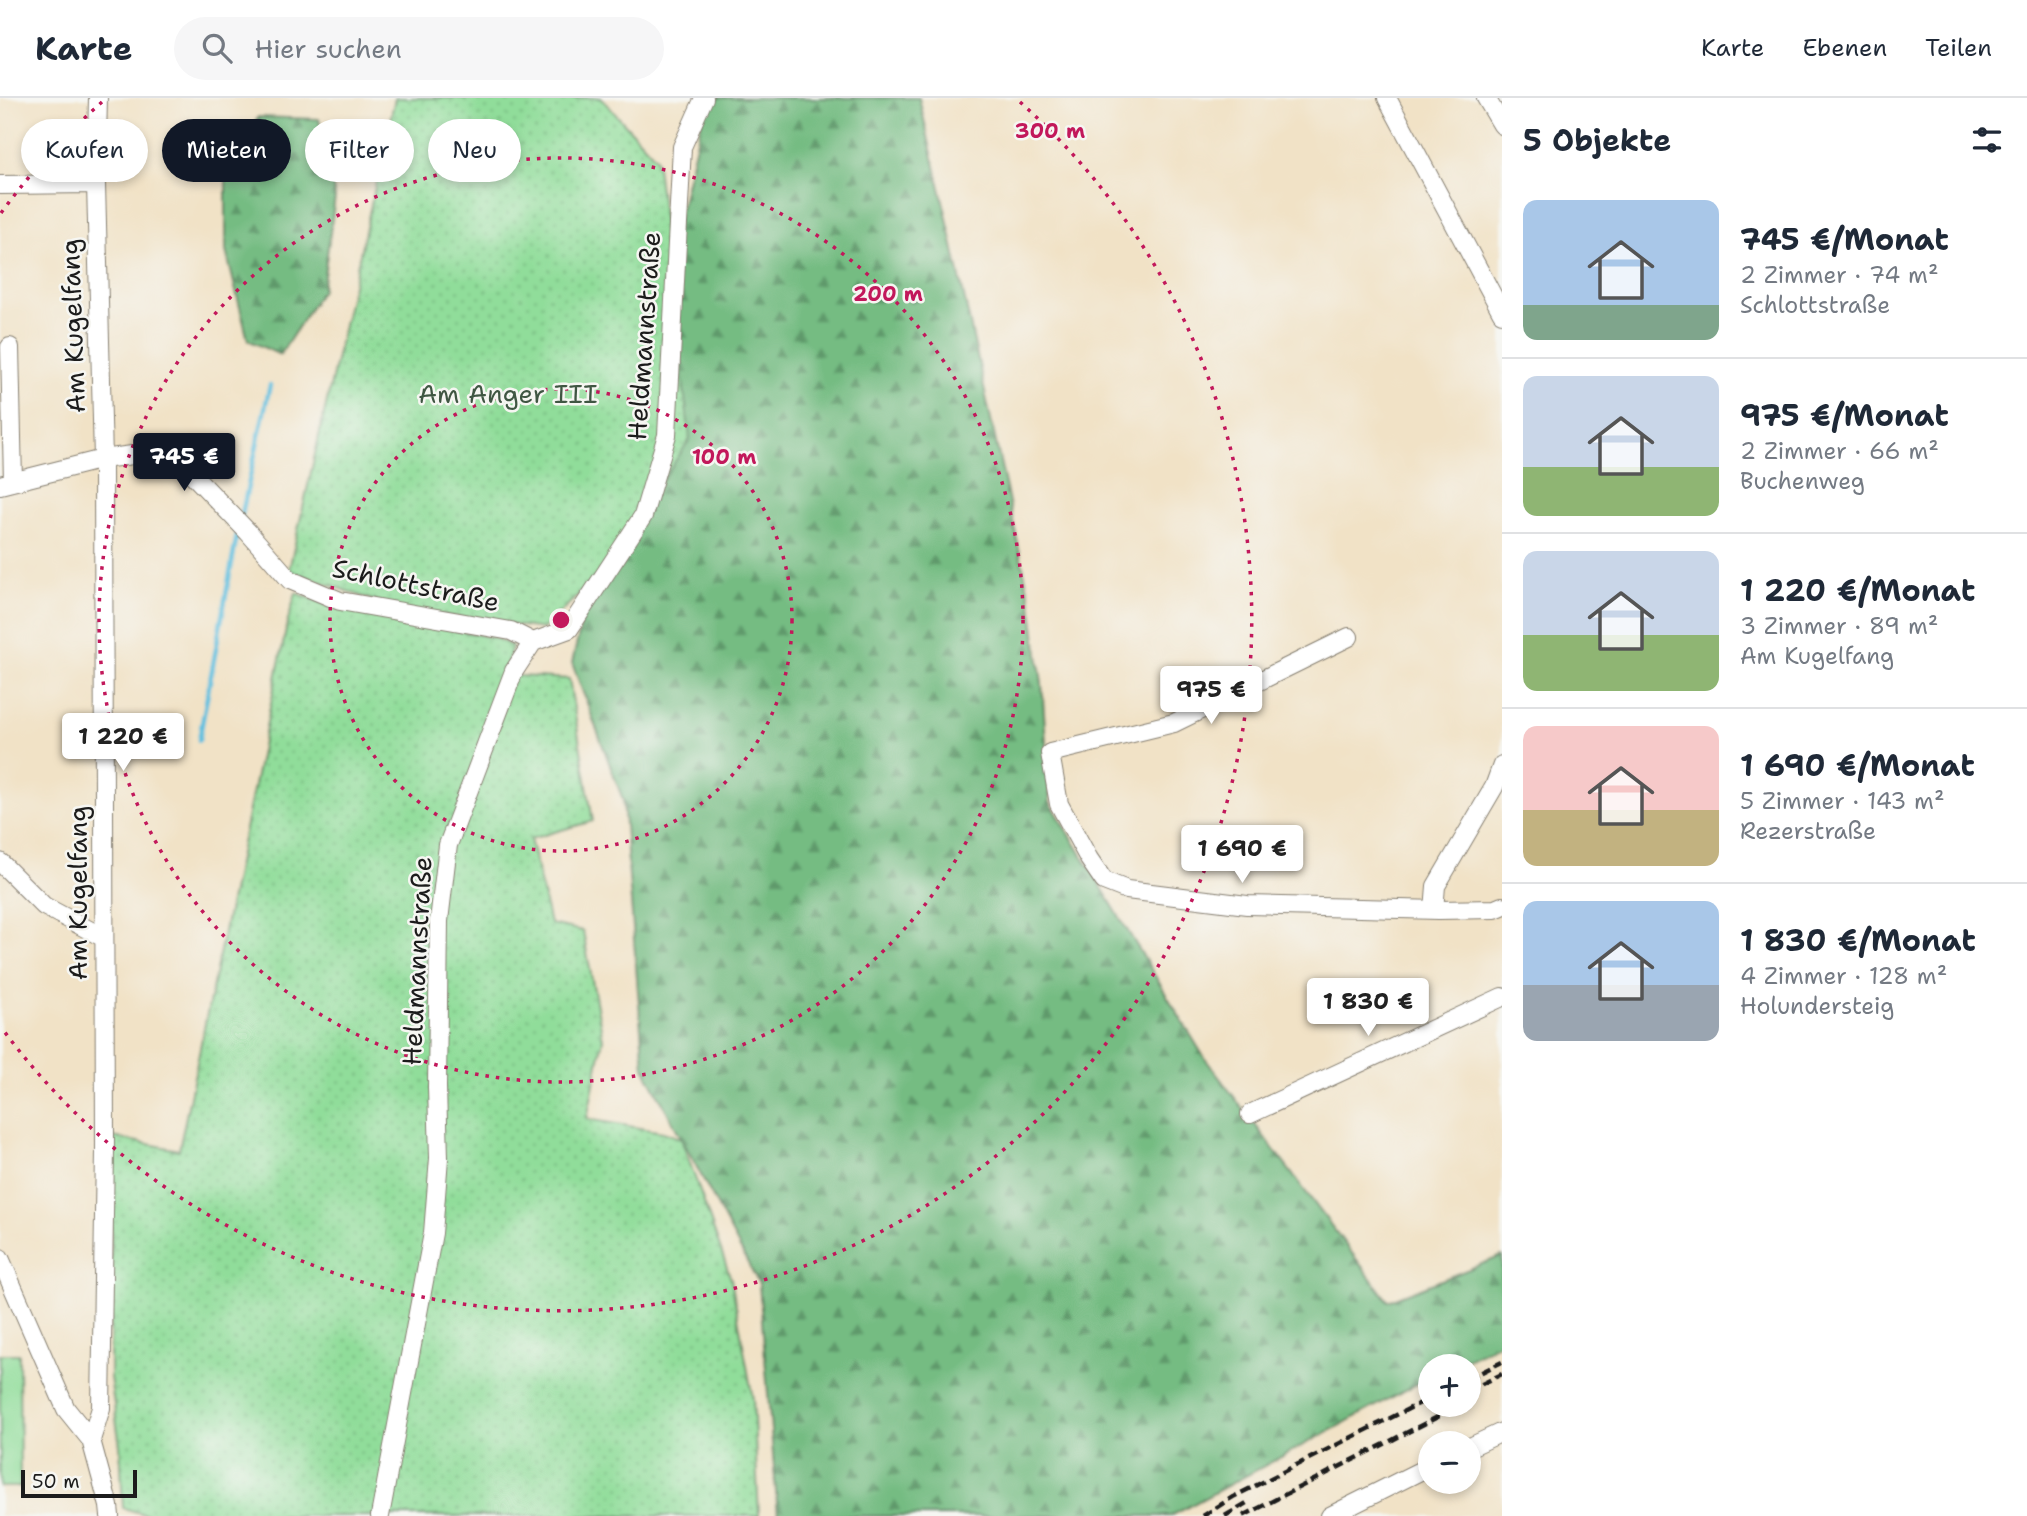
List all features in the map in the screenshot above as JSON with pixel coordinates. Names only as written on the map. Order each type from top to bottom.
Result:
[{"type":"street","name":"Am Kugelfang","points":[[98,98],[96,184],[103,459],[105,1150],[101,1408],[92,1440],[110,1516]]},
{"type":"street","name":"Heldmannstraße","points":[[380,1516],[433,1233],[439,1158],[439,921],[448,845],[514,671],[533,642],[569,629],[643,516],[667,435],[682,147],[704,98]]},
{"type":"street","points":[[1387,98],[1502,313]]},
{"type":"street","points":[[1486,98],[1502,125]]},
{"type":"street","points":[[0,185],[96,184]]},
{"type":"street","name":"Schlottstraße","points":[[10,347],[6,483],[103,459],[169,450],[290,580],[340,601],[511,631],[533,642]]},
{"type":"street","points":[[1349,637],[1174,723],[1050,753],[1059,804],[1104,881],[1127,890],[1247,905],[1434,910],[1495,909],[1502,906]]},
{"type":"street","points":[[1434,910],[1436,886],[1494,787],[1502,765]]},
{"type":"street","points":[[0,862],[44,906],[104,939]]},
{"type":"street","points":[[1250,1114],[1502,997]]},
{"type":"street","points":[[0,1258],[66,1409],[92,1440]]},
{"type":"street","points":[[1481,1442],[1502,1432]]},
{"type":"street","points":[[1330,1516],[1418,1472]]},
{"type":"green space","name":"Am Anger III","points":[[395,98],[601,98],[656,158],[690,439],[600,574],[543,629],[397,609],[289,570],[376,182],[414,182],[414,119],[390,119]]},
{"type":"green space","points":[[707,98],[919,98],[1031,603],[1042,683],[1050,802],[1204,1057],[1388,1301],[1502,1256],[1502,1342],[1477,1354],[1418,1354],[1418,1383],[1171,1516],[778,1516],[759,1284],[644,1068],[623,800],[572,663]]},
{"type":"green space","points":[[258,117],[319,119],[305,119],[305,182],[332,182],[335,197],[322,290],[280,355],[248,340],[226,251],[226,182],[291,182],[291,119],[257,119]]},
{"type":"green space","points":[[296,593],[328,605],[495,638],[512,646],[504,675],[569,679],[593,821],[530,839],[550,924],[583,931],[603,1039],[587,1119],[663,1132],[681,1138],[731,1279],[753,1399],[759,1516],[151,1516],[123,1508],[120,1446],[110,1377],[112,1137],[179,1150],[288,620]]},
{"type":"green space","points":[[0,1354],[19,1354],[20,1487],[0,1487]]},
{"type":"waterway","points":[[241,518],[270,385]]},
{"type":"waterway","points":[[199,740],[238,530]]},
{"type":"railway","points":[[1481,1372],[1502,1362]]},
{"type":"railway","points":[[1481,1384],[1502,1374]]},
{"type":"railway","points":[[1203,1516],[1233,1497],[1418,1404]]},
{"type":"railway","points":[[1243,1516],[1437,1417]]},
{"type":"railway","points":[[1225,1516],[1250,1501]]}]
